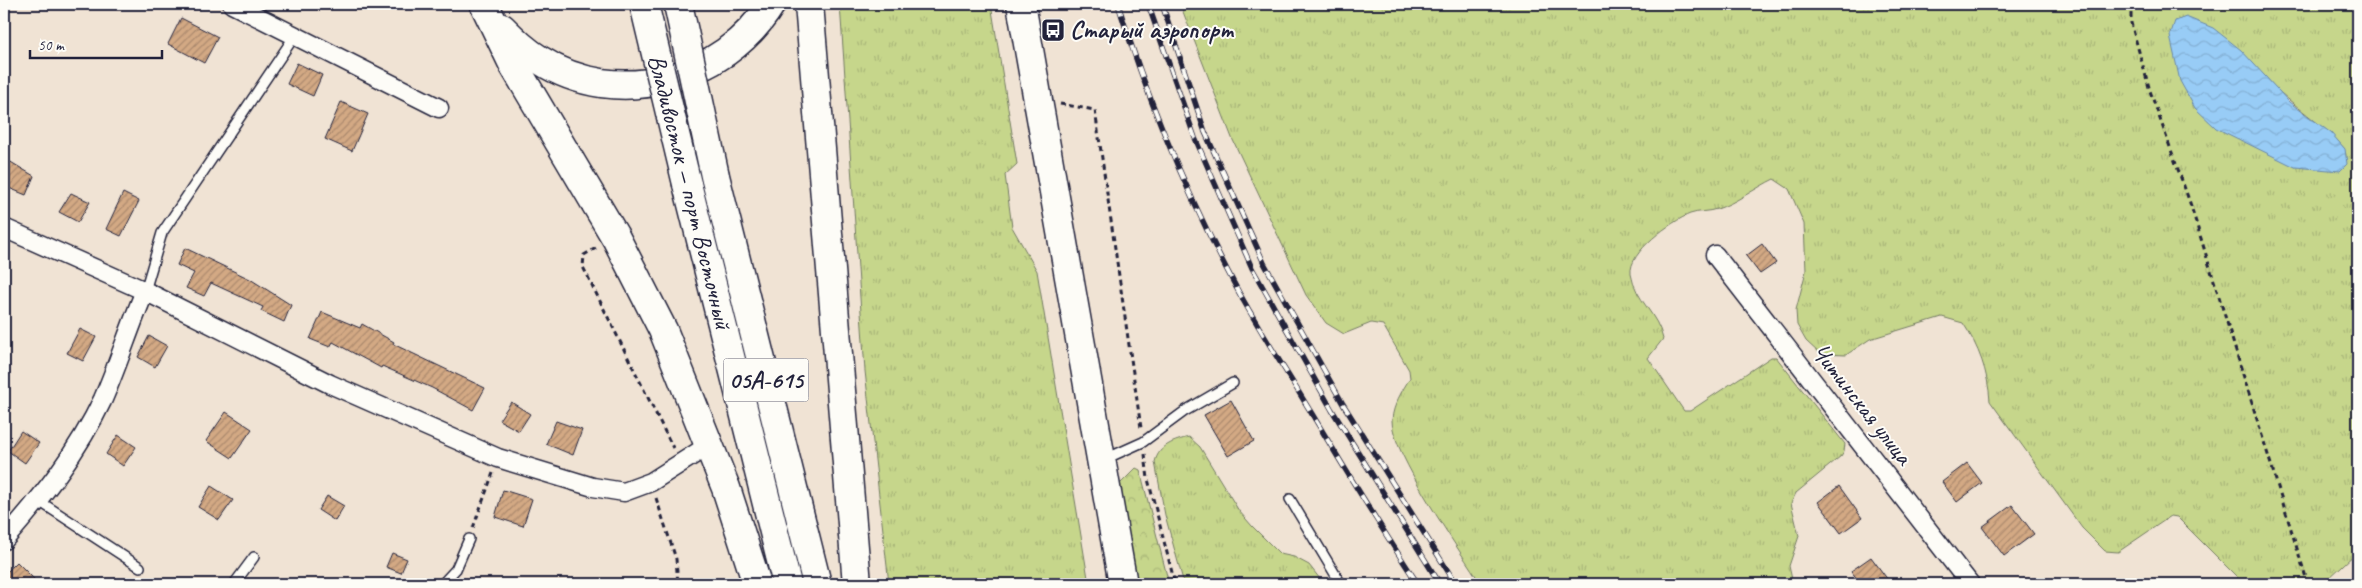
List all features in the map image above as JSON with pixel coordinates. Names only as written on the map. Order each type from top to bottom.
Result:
[{"type":"main road","points":[[485,4],[501,27],[519,46],[540,61],[564,73],[589,81],[615,85],[641,85],[670,80],[697,70],[722,56],[744,38],[771,4]]},
{"type":"main road","points":[[485,4],[513,64],[616,238],[663,330],[726,488],[757,584]]},
{"type":"main road","name":"Владивосток — порт Восточный","points":[[644,4],[787,584]]},
{"type":"main road","name":"Владивосток — порт Восточный","points":[[678,4],[715,176],[817,584]]},
{"type":"main road","points":[[809,4],[857,584]]},
{"type":"main road","points":[[1021,4],[1123,584]]},
{"type":"street","points":[[232,4],[296,34],[439,108]]},
{"type":"street","points":[[4,228],[145,292],[330,384],[498,458],[593,487],[624,492],[651,482],[708,445]]},
{"type":"street","name":"Читинская улица","points":[[1715,255],[1970,584]]},
{"type":"street","points":[[4,540],[39,501],[71,457],[103,399],[145,292]]},
{"type":"lane","points":[[145,292],[162,233],[296,34]]},
{"type":"lane","points":[[1101,461],[1143,442],[1185,411],[1233,383]]},
{"type":"lane","points":[[1290,499],[1341,584]]},
{"type":"lane","points":[[39,501],[140,566]]},
{"type":"lane","points":[[442,584],[456,569],[469,539]]},
{"type":"lane","points":[[234,584],[254,557]]},
{"type":"path","points":[[2131,4],[2131,23],[2150,91],[2190,203],[2308,584]]},
{"type":"path","points":[[1037,100],[1095,110],[1148,479],[1175,584]]},
{"type":"path","points":[[616,238],[584,255],[583,267],[672,445],[673,453]]},
{"type":"path","points":[[469,539],[498,458]]},
{"type":"path","points":[[651,482],[676,559],[678,584]]},
{"type":"green space","points":[[840,4],[991,4],[1017,164],[1005,175],[1012,227],[1037,271],[1089,584],[889,584],[865,371]]},
{"type":"green space","points":[[1180,4],[2358,4],[2358,551],[2327,580],[2316,584],[2244,584],[2177,517],[2171,516],[2118,552],[2105,551],[2082,528],[1990,401],[1982,360],[1974,341],[1963,323],[1942,317],[1870,339],[1846,355],[1820,354],[1806,341],[1797,325],[1796,310],[1806,271],[1804,224],[1789,189],[1774,179],[1724,207],[1696,212],[1673,223],[1653,238],[1636,256],[1631,274],[1637,292],[1656,322],[1663,339],[1648,358],[1684,411],[1690,411],[1771,357],[1776,357],[1845,444],[1841,456],[1796,493],[1791,503],[1799,536],[1789,566],[1793,584],[1481,584],[1414,478],[1394,435],[1392,420],[1394,409],[1410,378],[1409,370],[1383,325],[1371,323],[1344,334],[1326,323],[1306,295],[1232,138]],"holes":[[[2269,82],[2327,131],[2345,149],[2295,167]]]},
{"type":"green space","points":[[1189,437],[1200,447],[1239,511],[1252,526],[1280,554],[1294,557],[1309,565],[1324,584],[1184,584],[1165,515],[1155,462],[1160,451],[1168,445]]},
{"type":"green space","points":[[1136,468],[1140,470],[1169,584],[1135,584],[1119,492],[1120,484]]},
{"type":"water","points":[[2186,17],[2213,28],[2241,50],[2289,102],[2331,133],[2345,149],[2347,164],[2340,171],[2295,167],[2216,128],[2195,108],[2180,81],[2170,36],[2175,21]]},
{"type":"building","points":[[181,18],[218,37],[204,63],[168,44]]},
{"type":"building","points":[[297,63],[322,75],[313,96],[287,84]]},
{"type":"building","points":[[341,102],[368,114],[352,151],[325,139]]},
{"type":"building","points":[[4,158],[34,176],[26,195],[4,186]]},
{"type":"building","points":[[71,193],[90,202],[78,222],[59,212]]},
{"type":"building","points":[[123,193],[139,201],[121,236],[106,229]]},
{"type":"building","points":[[1762,244],[1776,263],[1760,274],[1746,256]]},
{"type":"building","points":[[185,248],[250,279],[291,305],[284,322],[261,311],[263,307],[211,283],[204,296],[186,288],[194,273],[177,265]]},
{"type":"building","points":[[322,312],[360,328],[362,324],[394,342],[393,344],[485,388],[473,410],[432,388],[382,366],[381,368],[333,342],[330,347],[310,339]]},
{"type":"building","points":[[80,329],[96,337],[83,361],[67,353]]},
{"type":"building","points":[[149,336],[167,346],[155,367],[138,357]]},
{"type":"building","points":[[1231,400],[1254,441],[1228,456],[1204,415]]},
{"type":"building","points":[[511,402],[530,414],[519,431],[499,420]]},
{"type":"building","points":[[226,412],[252,429],[232,458],[206,441]]},
{"type":"building","points":[[556,421],[582,430],[573,455],[546,444]]},
{"type":"building","points":[[21,431],[39,443],[25,463],[8,451]]},
{"type":"building","points":[[118,435],[136,447],[123,466],[106,454]]},
{"type":"building","points":[[1967,463],[1982,483],[1957,502],[1942,482]]},
{"type":"building","points":[[211,486],[233,500],[219,520],[198,507]]},
{"type":"building","points":[[1839,486],[1862,518],[1841,533],[1818,502]]},
{"type":"building","points":[[503,490],[532,499],[523,526],[495,517]]},
{"type":"building","points":[[327,496],[344,506],[335,521],[318,510]]},
{"type":"building","points":[[2012,505],[2034,534],[2004,556],[1982,527]]},
{"type":"building","points":[[392,553],[407,559],[401,573],[386,567]]},
{"type":"building","points":[[1871,557],[1891,584],[1861,584],[1851,571]]},
{"type":"building","points":[[17,562],[39,584],[4,584],[4,575]]},
{"type":"railway","points":[[1118,4],[1142,76],[1170,148],[1218,253],[1264,335],[1418,584]]},
{"type":"railway","points":[[1148,4],[1195,138],[1252,268],[1332,410],[1440,584]]},
{"type":"railway","points":[[1162,4],[1205,132],[1264,263],[1343,404],[1456,584]]},
{"type":"place","name":"Старый аэропорт","points":[[1053,30]]}]
